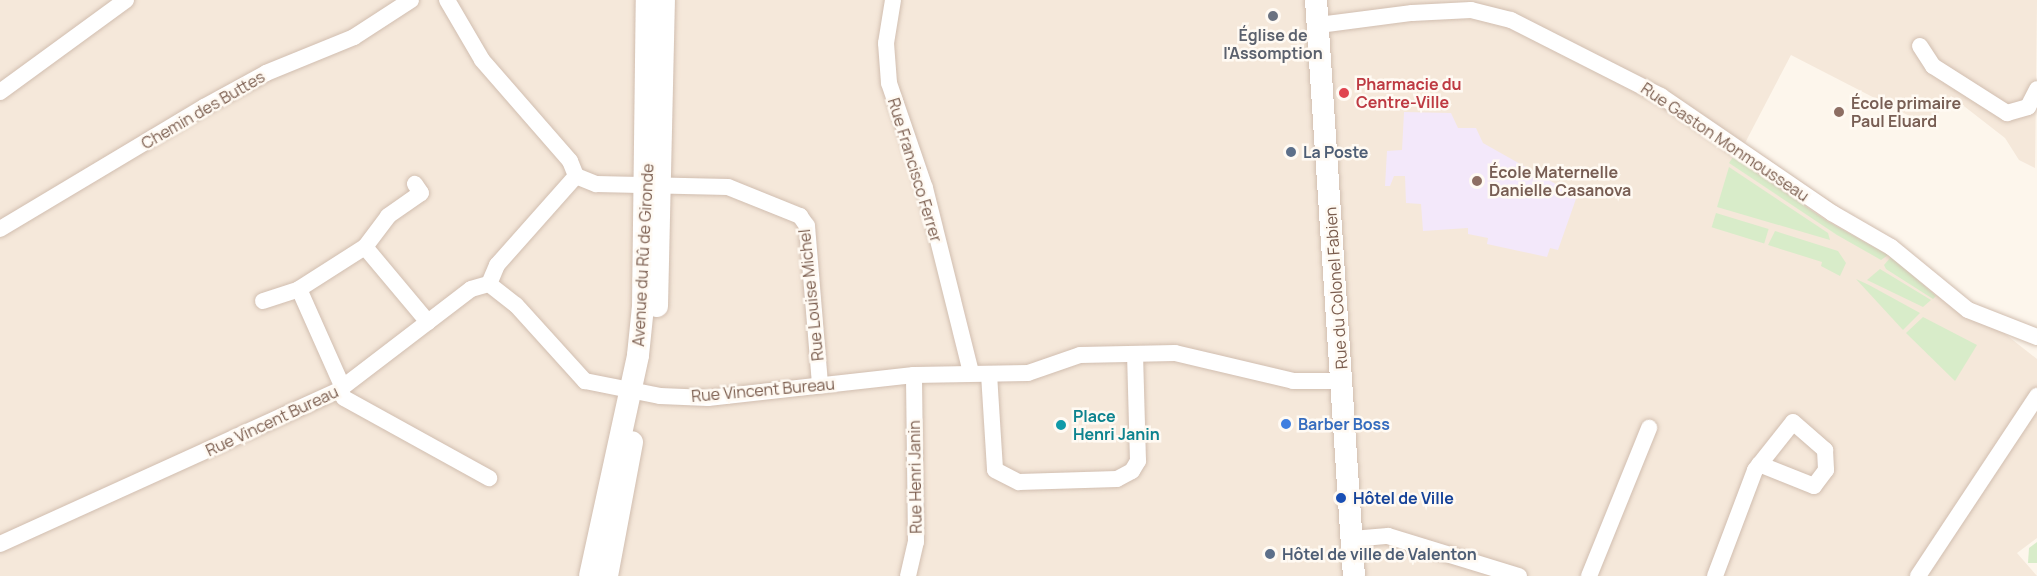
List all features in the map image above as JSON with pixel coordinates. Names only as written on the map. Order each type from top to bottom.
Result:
[{"type":"main road","name":"Avenue du Rû de Gironde","points":[[590,576],[636,391],[656,328],[654,184],[647,0]]},
{"type":"main road","name":"Avenue du Rû de Gironde","points":[[654,184],[664,0]]},
{"type":"main road","name":"Rue du Colonel Fabien","points":[[1316,0],[1354,576]]},
{"type":"main road","name":"Avenue du Rû de Gironde","points":[[607,576],[636,391]]},
{"type":"street","points":[[0,92],[126,0]]},
{"type":"street","name":"Chemin des Buttes","points":[[0,229],[204,107],[266,73],[354,37],[411,0]]},
{"type":"street","points":[[447,0],[482,60],[570,161],[576,176],[497,266],[489,284]]},
{"type":"street","name":"Rue Francisco Ferrer","points":[[893,0],[886,43],[889,83],[925,188],[971,372]]},
{"type":"street","name":"Rue Gaston Monmousseau","points":[[1318,25],[1412,12],[1470,10],[1494,14],[1661,96],[1832,213],[1891,247],[1968,310],[2037,337]]},
{"type":"street","points":[[1920,46],[1933,66],[2007,113],[2028,107],[2037,89]]},
{"type":"street","name":"Rue Louise Michel","points":[[576,176],[596,184],[728,187],[800,216],[807,226],[820,385]]},
{"type":"street","points":[[263,301],[299,288],[365,247],[388,216],[421,194],[416,184]]},
{"type":"street","points":[[365,247],[428,322]]},
{"type":"street","name":"Rue Vincent Bureau","points":[[0,544],[341,389],[471,289],[489,284],[516,305],[585,381],[636,391],[708,398],[914,375],[971,372],[1028,373],[1080,355],[1175,353],[1293,381],[1342,381]]},
{"type":"street","points":[[299,288],[344,398],[489,478]]},
{"type":"street","points":[[989,374],[995,470],[1019,482],[1117,479],[1132,471],[1138,461],[1135,354]]},
{"type":"street","name":"Rue Henri Janin","points":[[908,576],[916,542],[914,375]]},
{"type":"street","points":[[1918,576],[2037,396]]},
{"type":"street","points":[[1714,576],[1759,464],[1793,422],[1825,450],[1826,470],[1814,486],[1759,464]]},
{"type":"street","points":[[1589,576],[1649,428]]},
{"type":"street","points":[[1352,539],[1388,536],[1519,576]]},
{"type":"shaded area","points":[[0,0],[2037,0],[2035,168],[2019,160],[2005,138],[1951,96],[1929,126],[1791,55],[1745,143],[1876,232],[2037,359],[2037,538],[2017,553],[2037,576],[0,576]]},
{"type":"shaded area","name":"École Maternelle Danielle Casanova","points":[[1404,112],[1451,113],[1458,128],[1476,128],[1483,143],[1577,196],[1558,250],[1550,248],[1547,257],[1487,244],[1488,238],[1468,234],[1468,228],[1423,231],[1421,204],[1406,203],[1405,176],[1394,176],[1390,186],[1385,186],[1387,151],[1402,150]]},
{"type":"green space","points":[[1733,157],[1827,221],[1888,255],[1881,260],[1837,235],[1729,163]]},
{"type":"green space","points":[[1729,167],[1828,233],[1830,240],[1717,207]]},
{"type":"green space","points":[[1716,213],[1769,229],[1764,243],[1712,227]]},
{"type":"green space","points":[[1775,231],[1838,251],[1846,263],[1840,276],[1821,266],[1822,262],[1768,245]]},
{"type":"green space","points":[[1891,257],[1936,296],[1933,299],[1886,269],[1884,265]]},
{"type":"green space","points":[[1880,269],[1931,300],[1923,307],[1867,280]]},
{"type":"green space","points":[[1856,279],[1869,285],[1920,313],[1903,330]]},
{"type":"green space","points":[[1923,317],[1977,345],[1955,381],[1906,333]]},
{"type":"green space","points":[[2037,542],[2037,563],[2028,563],[2029,548]]},
{"type":"place","name":"Église de l'Assomption","points":[[1273,16]]},
{"type":"place","name":"Pharmacie du Centre-Ville","points":[[1344,93]]},
{"type":"place","name":"École primaire Paul Eluard","points":[[1839,112]]},
{"type":"place","name":"La Poste","points":[[1291,152]]},
{"type":"place","name":"École Maternelle Danielle Casanova","points":[[1477,181]]},
{"type":"place","name":"Barber Boss","points":[[1286,424]]},
{"type":"place","name":"Place Henri Janin","points":[[1061,425]]},
{"type":"place","name":"Hôtel de Ville","points":[[1341,498]]},
{"type":"place","name":"Hôtel de ville de Valenton","points":[[1270,554]]}]
